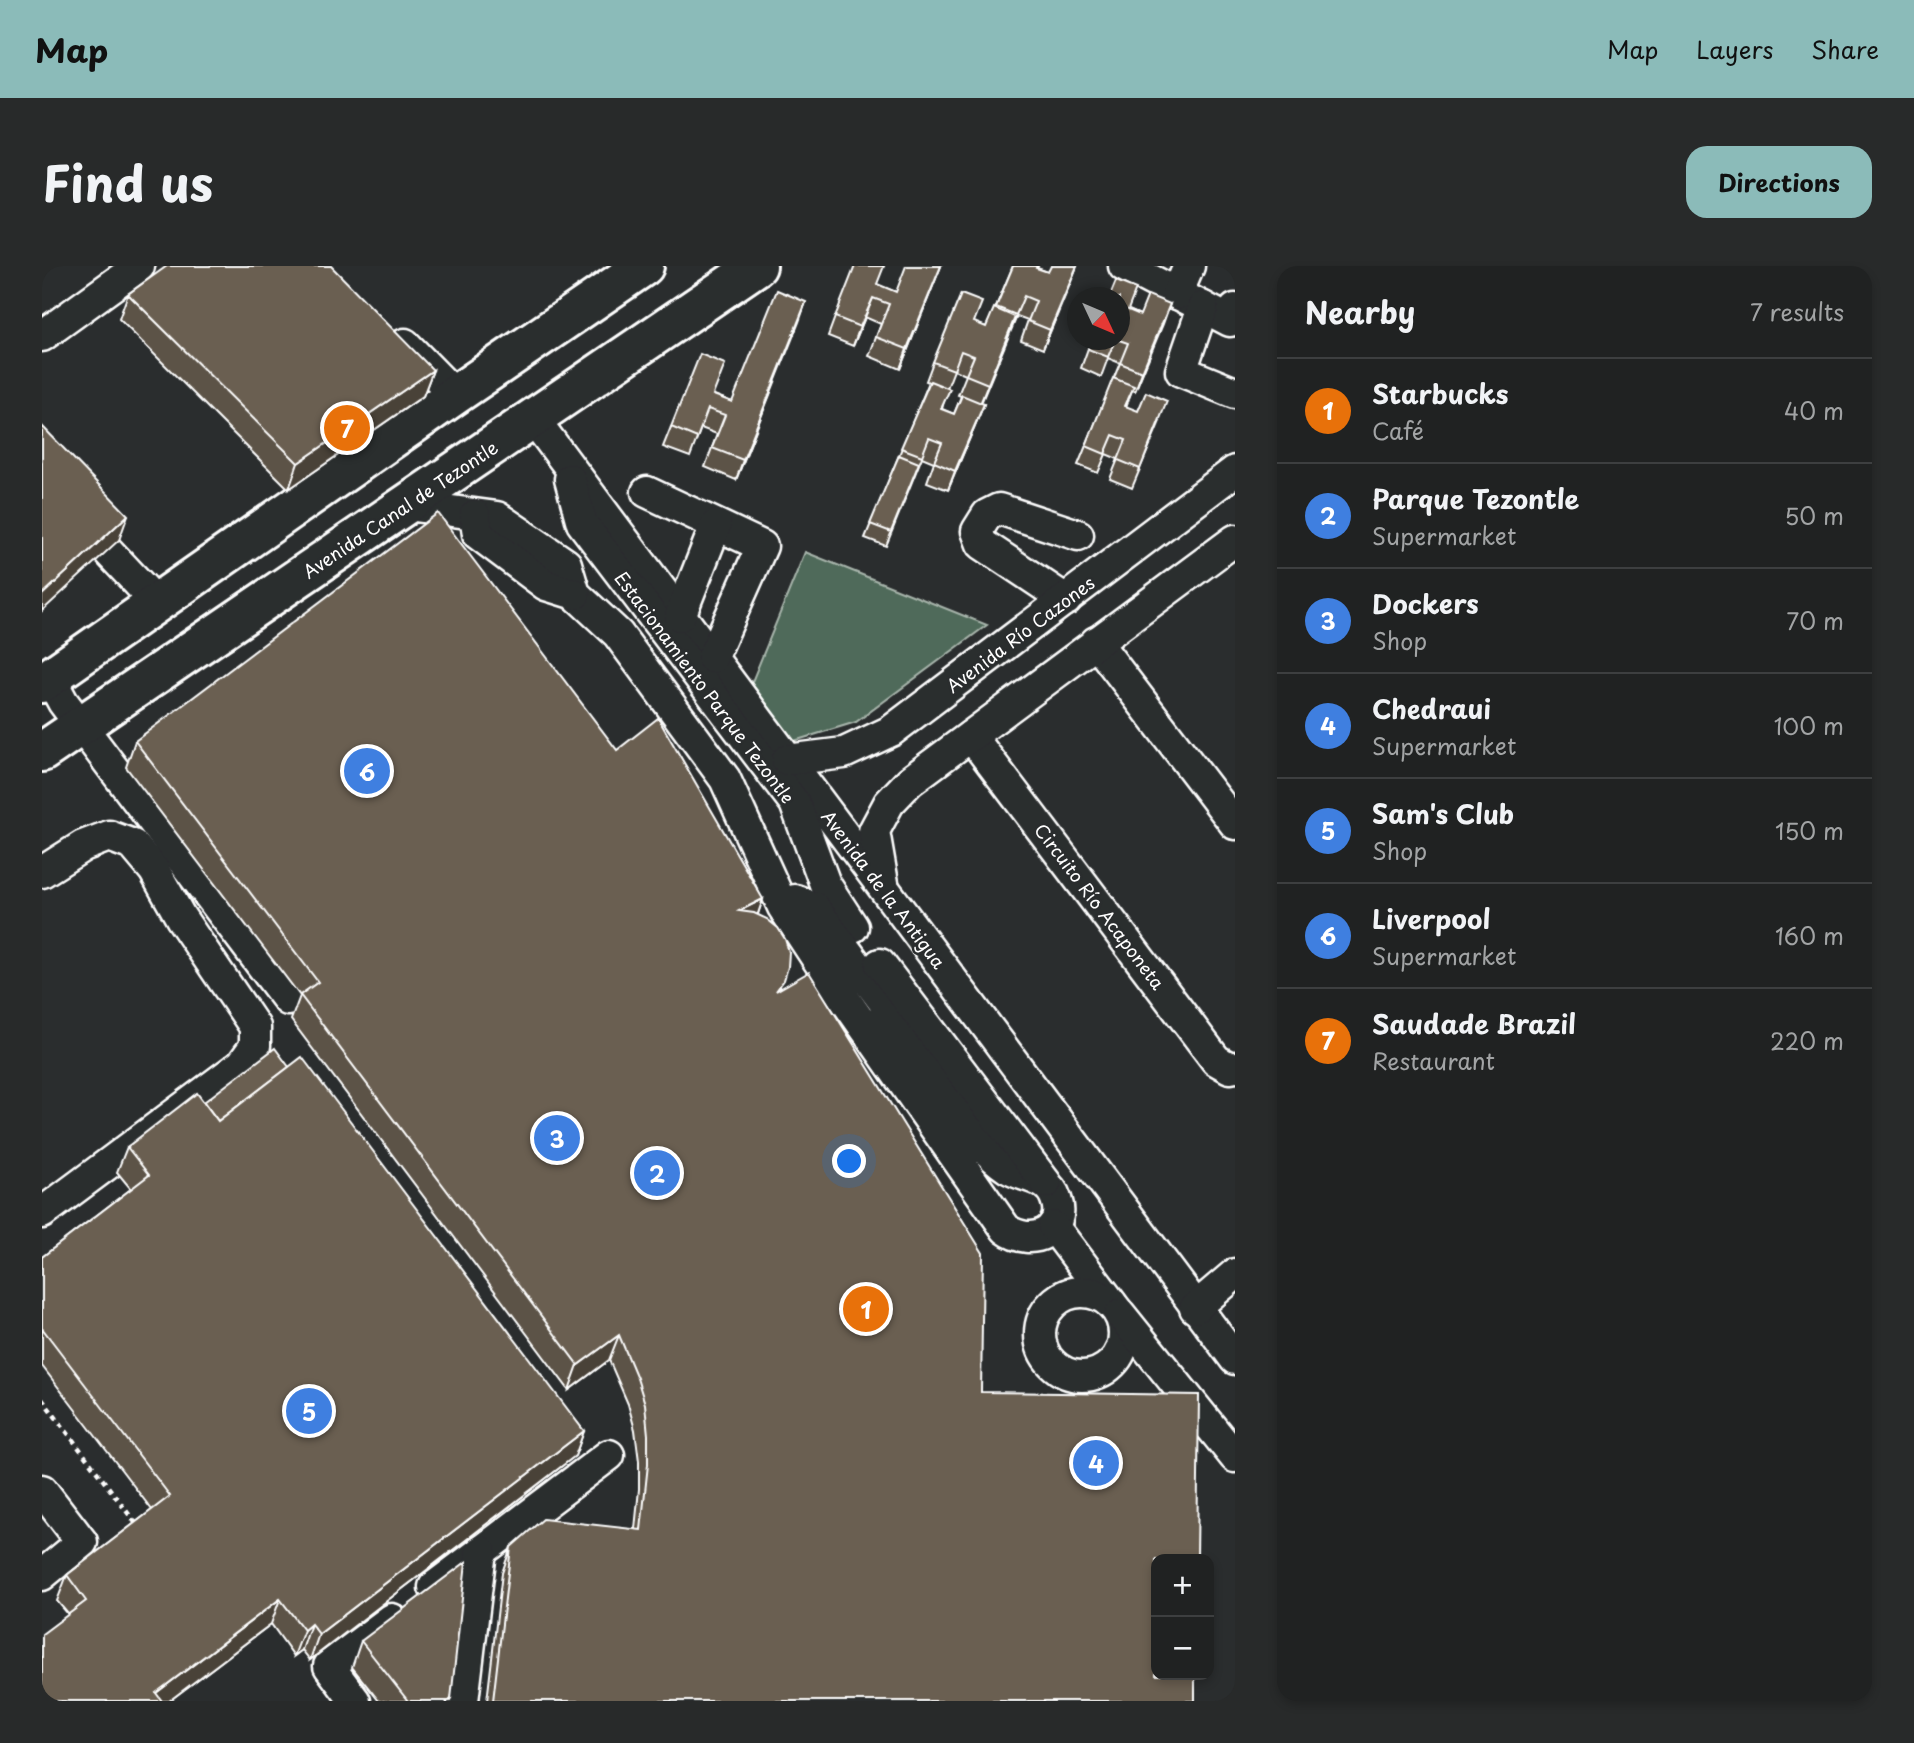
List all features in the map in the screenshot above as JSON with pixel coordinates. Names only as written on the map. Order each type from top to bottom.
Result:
[{"type":"main road","points":[[50,677],[645,266]]},
{"type":"main road","name":"Avenida Canal de Tezontle","points":[[43,749],[82,726],[757,266]]},
{"type":"street","points":[[42,336],[139,266]]},
{"type":"street","points":[[1124,266],[1203,307],[1233,318]]},
{"type":"street","points":[[1177,293],[1189,266]]},
{"type":"street","points":[[1203,307],[1181,371],[1235,393]]},
{"type":"street","points":[[387,325],[455,395]]},
{"type":"street","name":"Avenida de la Antigua","points":[[533,418],[1235,1359]]},
{"type":"street","name":"Estacionamiento Parque Tezontle","points":[[565,462],[582,523],[795,803],[819,885],[884,1002],[890,1025],[979,1143],[996,1160],[1012,1170],[1045,1183]]},
{"type":"street","name":"Avenida Río Cazones","points":[[787,760],[844,753],[891,731],[1235,471]]},
{"type":"street","points":[[42,481],[157,603]]},
{"type":"street","points":[[647,492],[762,546],[712,658]]},
{"type":"street","points":[[407,505],[497,517],[566,564],[575,594]]},
{"type":"street","points":[[1066,600],[982,544],[977,531],[987,514],[999,509],[1077,536]]},
{"type":"street","points":[[475,515],[575,594],[618,634],[725,779],[783,907],[1006,1229],[1018,1237],[1034,1238],[1053,1226],[1235,1457]]},
{"type":"street","points":[[680,616],[716,525]]},
{"type":"street","points":[[883,887],[874,831],[889,803],[910,781],[1096,642],[1231,550]]},
{"type":"street","points":[[1096,642],[1235,824]]},
{"type":"street","points":[[50,677],[82,726],[288,1000]]},
{"type":"street","name":"Circuito Río Acaponeta","points":[[971,736],[1216,1060],[1230,1068],[1235,1067]]},
{"type":"street","points":[[42,873],[83,846],[108,836],[133,845],[154,870],[181,918],[255,1027],[255,1046],[242,1064],[42,1213]]},
{"type":"street","points":[[783,907],[819,885]]},
{"type":"street","name":"Estacionamiento Parque Tezontle","points":[[819,885],[1053,1192],[1058,1206],[1053,1226]]},
{"type":"street","points":[[1195,1308],[1235,1274]]},
{"type":"street","points":[[355,1701],[329,1666],[609,1455]]},
{"type":"street","points":[[42,1490],[82,1542],[42,1575]]},
{"type":"street","points":[[463,1701],[481,1551]]},
{"type":"green space","points":[[805,552],[987,625],[856,722],[794,741],[751,684]]},
{"type":"building","points":[[167,266],[331,266],[433,370],[298,463],[128,294]]},
{"type":"building","points":[[855,266],[884,266],[877,284],[896,292],[906,266],[941,266],[907,349],[876,337],[889,304],[873,298],[860,327],[835,317]]},
{"type":"building","points":[[1013,266],[1037,266],[1036,268],[1048,272],[1051,266],[1077,266],[1050,330],[1028,321],[1036,301],[1024,296],[1016,315],[996,307]]},
{"type":"building","points":[[1116,281],[1136,289],[1130,305],[1130,287],[1114,287]]},
{"type":"building","points":[[777,290],[806,302],[743,460],[712,448],[725,415],[708,409],[697,438],[671,427],[700,354],[725,364],[713,395],[732,402]]},
{"type":"building","points":[[961,294],[982,302],[974,322],[986,327],[994,308],[1015,317],[988,384],[966,375],[974,356],[961,351],[954,370],[933,362]]},
{"type":"building","points":[[1148,295],[1170,304],[1142,372],[1120,363],[1125,350],[1130,350],[1130,311],[1140,315]]},
{"type":"building","points":[[1090,350],[1111,350],[1108,357]]},
{"type":"building","points":[[1113,378],[1134,386],[1125,406],[1138,411],[1146,392],[1167,401],[1140,469],[1118,460],[1126,440],[1113,435],[1105,454],[1086,446]]},
{"type":"building","points":[[930,381],[950,389],[941,409],[954,414],[962,395],[984,404],[955,471],[934,462],[942,443],[929,438],[922,456],[901,448]]},
{"type":"building","points":[[42,426],[128,515],[42,595]]},
{"type":"building","points":[[899,455],[919,463],[891,532],[870,524]]},
{"type":"building","points":[[438,513],[617,750],[658,718],[763,899],[739,911],[754,913],[767,919],[778,928],[785,939],[789,952],[788,967],[784,980],[776,991],[809,972],[983,1253],[981,1392],[1199,1395],[1197,1554],[1151,1554],[1151,1680],[1195,1680],[1195,1701],[493,1701],[511,1547],[543,1519],[641,1530],[648,1464],[648,1435],[645,1404],[637,1378],[619,1335],[578,1365],[300,995],[318,982],[135,741]]},
{"type":"building","points":[[275,1048],[289,1067],[218,1121],[204,1102]]},
{"type":"building","points":[[302,1057],[584,1431],[319,1634],[311,1624],[304,1630],[280,1599],[156,1693],[162,1701],[42,1701],[42,1634],[86,1601],[67,1575],[170,1496],[42,1328],[42,1257],[149,1175],[127,1147],[197,1093],[218,1121]]},
{"type":"building","points":[[466,1562],[451,1699],[408,1701],[361,1641]]},
{"type":"place","name":"Saudade Brazil","points":[[347,428]]},
{"type":"place","name":"Liverpool","points":[[367,771]]},
{"type":"place","name":"Dockers","points":[[557,1138]]},
{"type":"place","name":"Parque Tezontle","points":[[657,1173]]},
{"type":"place","name":"Starbucks","points":[[866,1309]]},
{"type":"place","name":"Sam's Club","points":[[309,1411]]},
{"type":"place","name":"Chedraui","points":[[1096,1463]]}]
